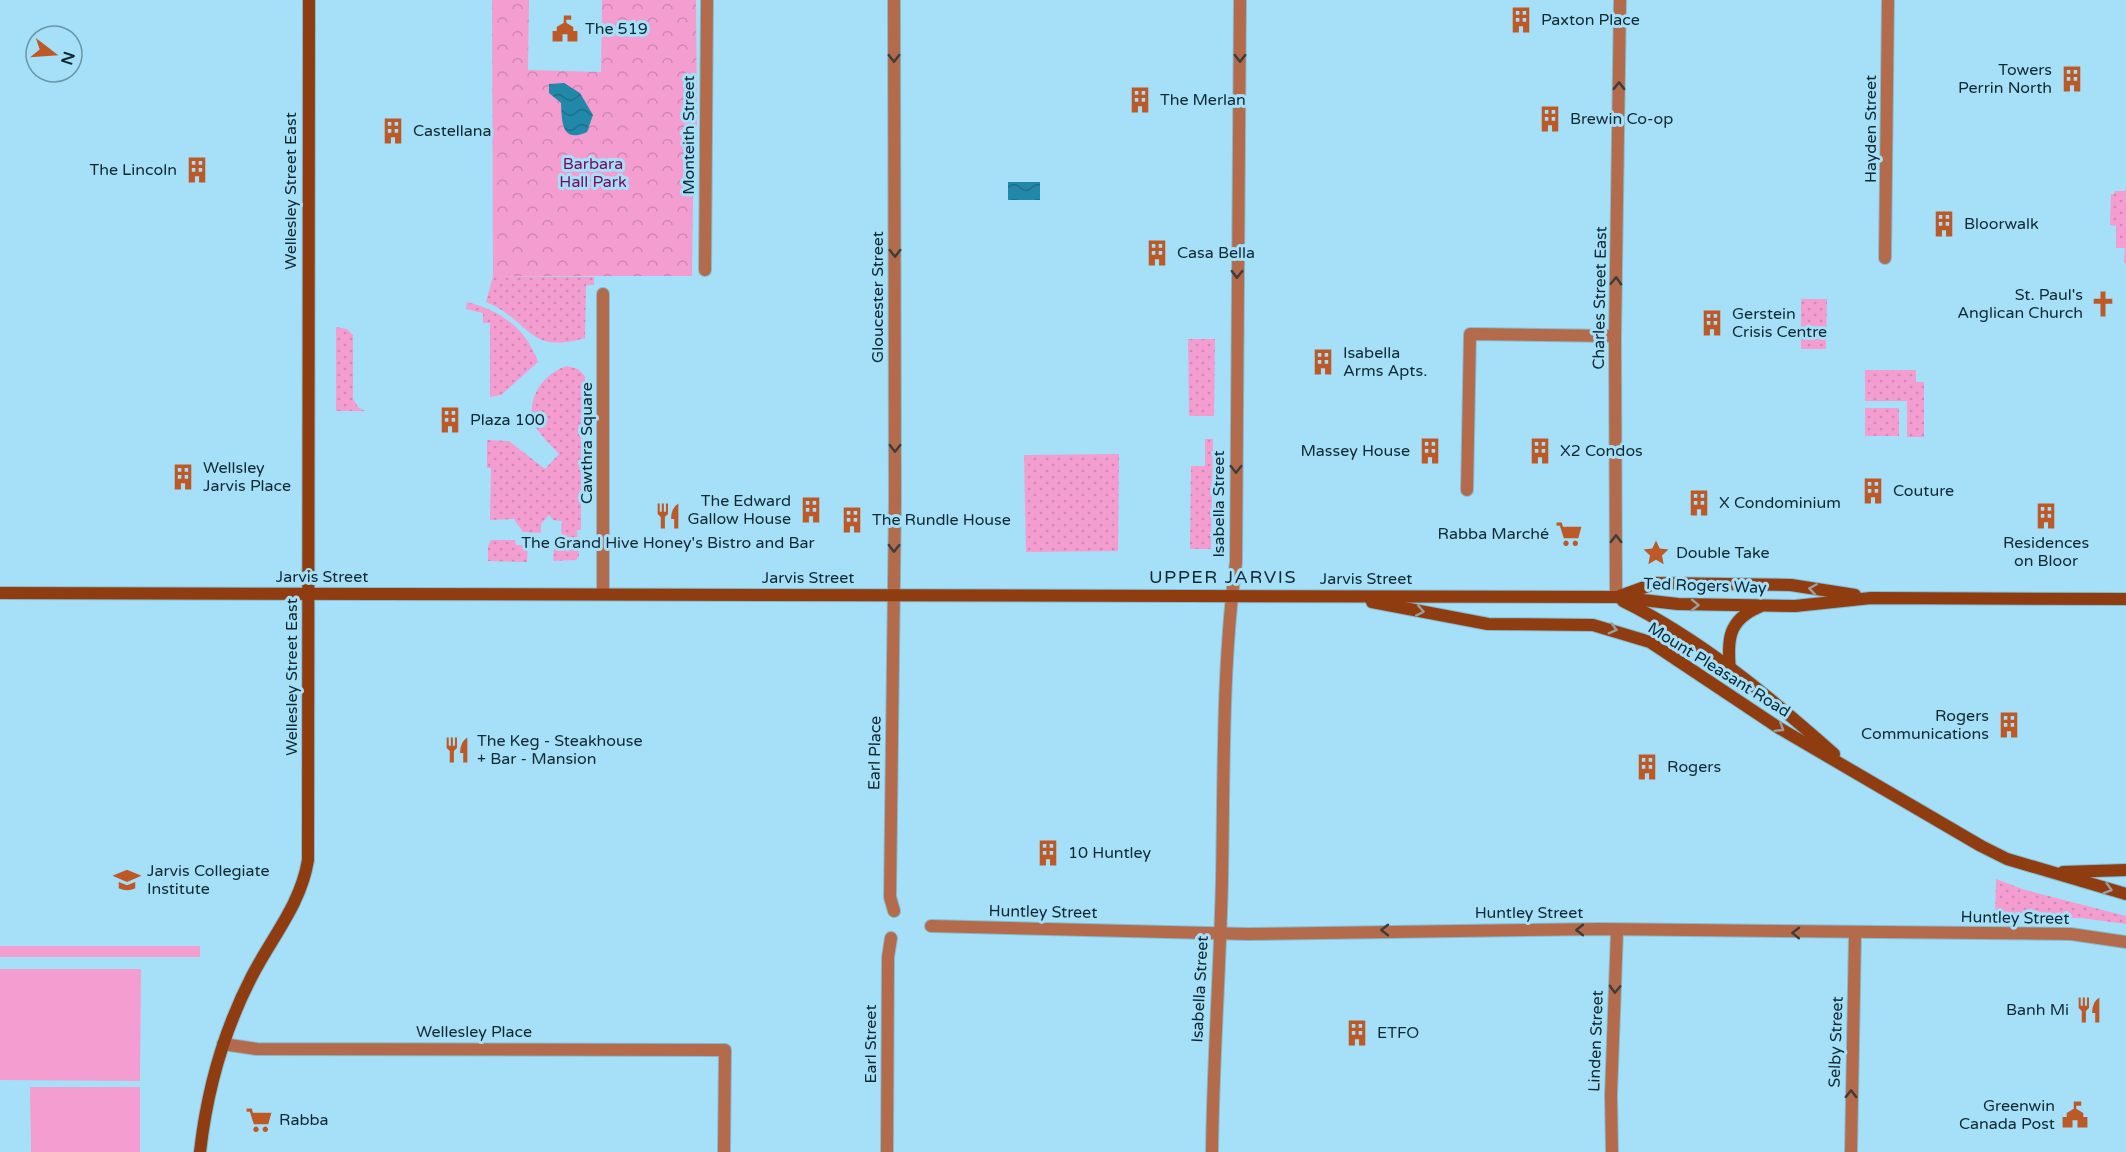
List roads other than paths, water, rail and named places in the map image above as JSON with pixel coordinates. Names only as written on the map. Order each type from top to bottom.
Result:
[{"type":"main road","name":"Wellesley Street East","points":[[200,1152],[204,1114],[223,1044],[236,1007],[274,935],[290,912],[305,876],[308,860],[309,0]]},
{"type":"main road","name":"Ted Rogers Way","points":[[1616,597],[1656,583],[1791,585],[1871,598]]},
{"type":"main road","name":"Jarvis Street","points":[[0,593],[1232,594],[1616,597]]},
{"type":"main road","name":"Mount Pleasant Road","points":[[1342,596],[1488,624],[1593,625],[1629,634],[1650,642],[1779,728],[1981,846],[2007,859],[2126,894]]},
{"type":"main road","name":"Ted Rogers Way","points":[[1616,597],[1678,604],[1795,606],[1871,598],[2126,599]]},
{"type":"main road","name":"Mount Pleasant Road","points":[[1616,597],[1660,619],[1730,670],[1794,718],[1855,773]]},
{"type":"main road","points":[[1730,670],[1727,645],[1732,631],[1748,612],[1764,605]]},
{"type":"main road","name":"Mount Pleasant Road","points":[[2050,872],[2126,870]]},
{"type":"street","name":"Monteith Street","points":[[705,270],[707,0]]},
{"type":"street","name":"Gloucester Street","points":[[893,595],[894,0]]},
{"type":"street","name":"Isabella Street","points":[[1212,1152],[1227,630],[1236,562],[1240,0]]},
{"type":"street","name":"Charles Street East","points":[[1616,597],[1615,336],[1620,0]]},
{"type":"street","name":"Hayden Street","points":[[1885,258],[1888,0]]},
{"type":"street","name":"Cawthra Square","points":[[603,294],[603,593]]},
{"type":"street","points":[[1467,490],[1470,334],[1615,336]]},
{"type":"street","name":"Earl Place","points":[[893,595],[890,897],[894,911]]},
{"type":"street","name":"Huntley Street","points":[[931,926],[1220,933],[1617,931],[2071,934],[2126,942]]},
{"type":"street","name":"Linden Street","points":[[1611,1152],[1617,931]]},
{"type":"street","name":"Selby Street","points":[[1851,1152],[1855,934]]},
{"type":"street","name":"Earl Street","points":[[887,1152],[888,957],[891,938]]},
{"type":"street","name":"Wellesley Place","points":[[223,1044],[257,1049],[725,1050],[724,1152]]},
{"type":"water","points":[[564,83],[580,93],[593,115],[587,132],[572,135],[565,129],[561,103],[549,93],[549,84]]},
{"type":"water","points":[[1008,182],[1040,182],[1040,200],[1008,200]]},
{"type":"place","name":"Paxton Place","points":[[1521,20]]},
{"type":"place","name":"The 519","points":[[565,29]]},
{"type":"place","name":"Towers Perrin North","points":[[2072,79]]},
{"type":"place","name":"The Merlan","points":[[1140,100]]},
{"type":"place","name":"Brewin Co-op","points":[[1550,119]]},
{"type":"place","name":"Castellana","points":[[393,131]]},
{"type":"place","name":"The Lincoln","points":[[197,170]]},
{"type":"place","name":"Bloorwalk","points":[[1944,224]]},
{"type":"place","name":"Casa Bella","points":[[1157,253]]},
{"type":"place","name":"St. Paul's Anglican Church","points":[[2103,304]]},
{"type":"place","name":"Gerstein Crisis Centre","points":[[1712,323]]},
{"type":"place","name":"Isabella Arms Apts.","points":[[1323,362]]},
{"type":"place","name":"Plaza 100","points":[[450,420]]},
{"type":"place","name":"Massey House","points":[[1430,451]]},
{"type":"place","name":"X2 Condos","points":[[1540,451]]},
{"type":"place","name":"Wellsley Jarvis Place","points":[[183,477]]},
{"type":"place","name":"Couture","points":[[1873,491]]},
{"type":"place","name":"X Condominium","points":[[1699,503]]},
{"type":"place","name":"The Edward Gallow House","points":[[811,510]]},
{"type":"place","name":"The Grand Hive Honey's Bistro and Bar","points":[[668,516]]},
{"type":"place","name":"Residences on Bloor","points":[[2046,516]]},
{"type":"place","name":"The Rundle House","points":[[852,520]]},
{"type":"place","name":"Rabba Marché","points":[[1569,534]]},
{"type":"place","name":"Double Take","points":[[1656,553]]},
{"type":"place","name":"Rogers Communications","points":[[2009,725]]},
{"type":"place","name":"The Keg - Steakhouse + Bar - Mansion","points":[[457,750]]},
{"type":"place","name":"Rogers","points":[[1647,767]]},
{"type":"place","name":"10 Huntley","points":[[1048,853]]},
{"type":"place","name":"Jarvis Collegiate Institute","points":[[127,880]]},
{"type":"place","name":"Banh Mi","points":[[2089,1010]]},
{"type":"place","name":"ETFO","points":[[1357,1033]]},
{"type":"place","name":"Greenwin Canada Post","points":[[2075,1115]]},
{"type":"place","name":"Rabba","points":[[259,1120]]},
{"type":"district","name":"UPPER JARVIS","points":[[1223,577]]},
{"type":"park label","name":"Barbara Hall Park","points":[[593,173]]}]
